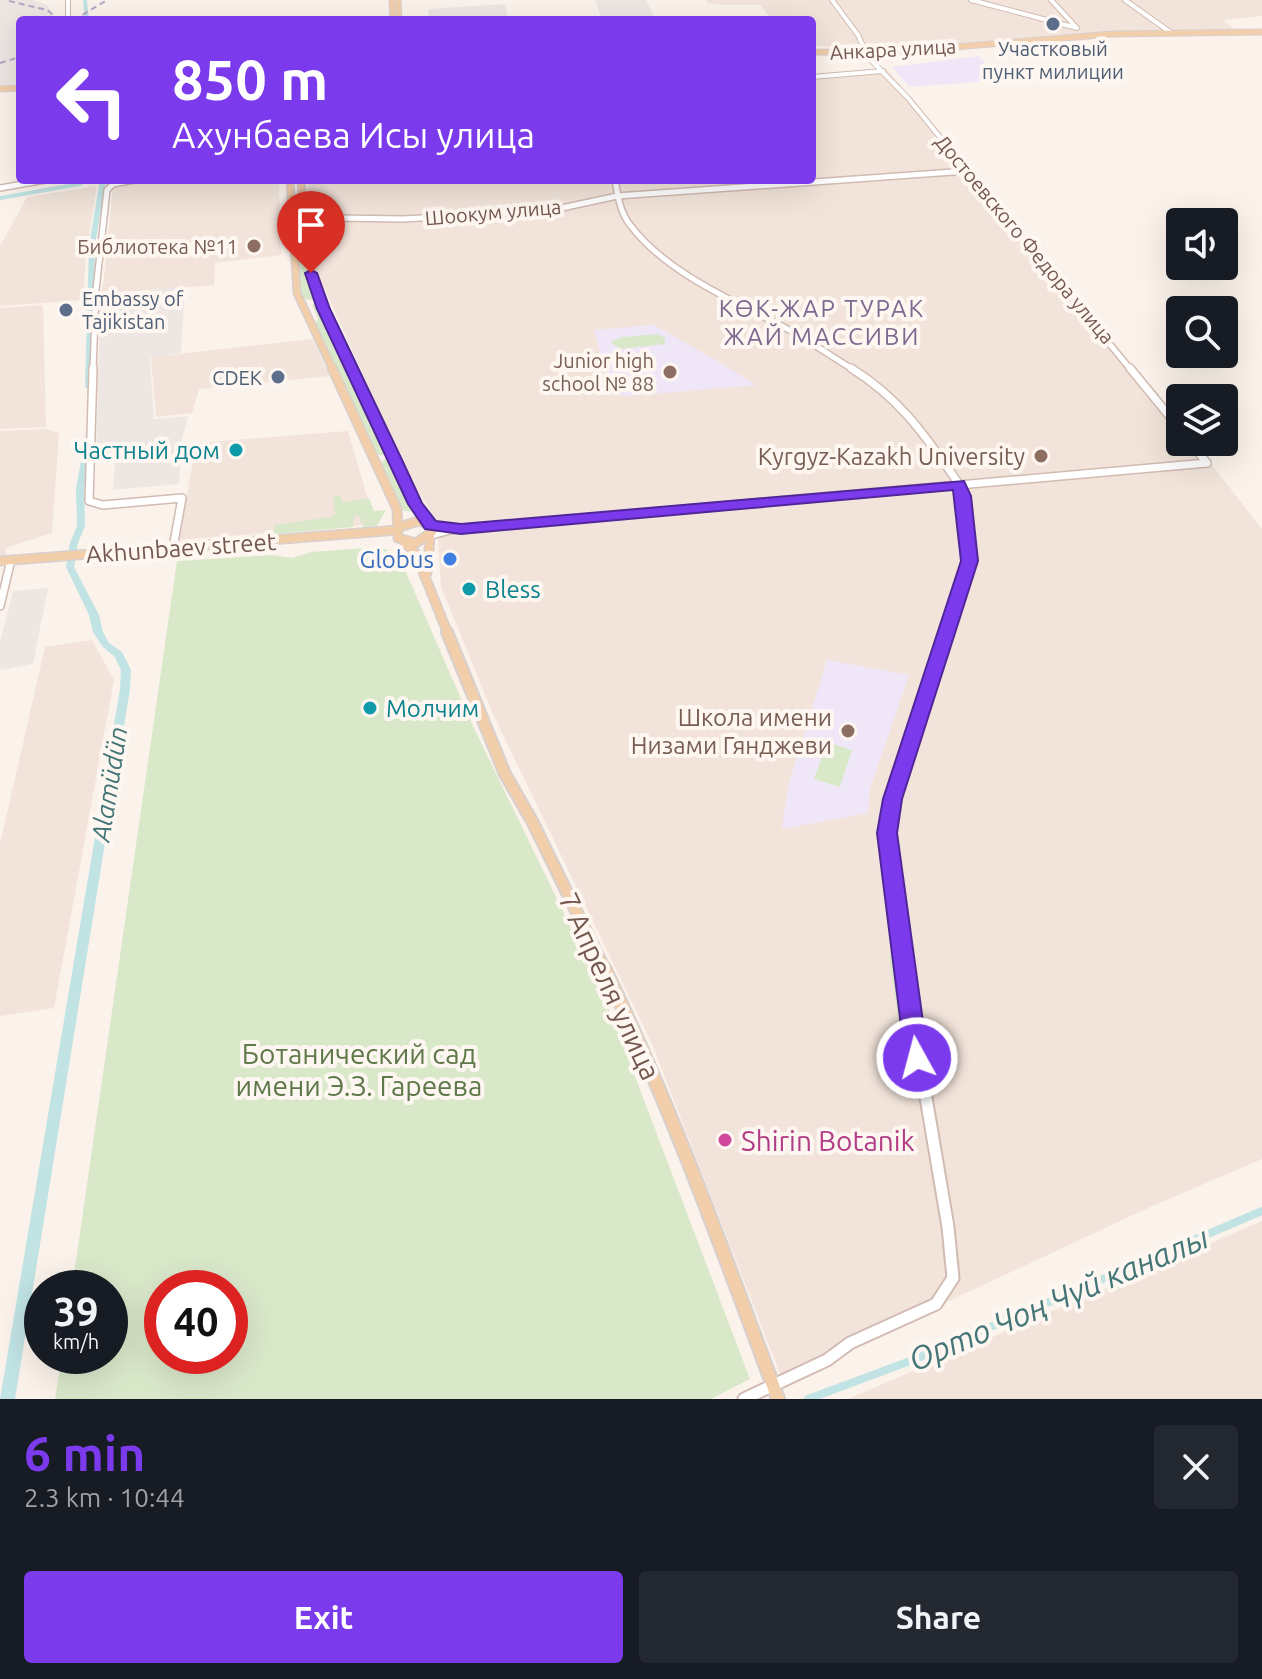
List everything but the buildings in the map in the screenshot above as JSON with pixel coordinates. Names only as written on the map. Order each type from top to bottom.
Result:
[{"type":"main road","name":"Анкара улица","points":[[816,52],[866,54],[1085,35],[1262,32]]},
{"type":"main road","points":[[290,184],[295,285],[398,512],[398,529]]},
{"type":"main road","points":[[301,184],[308,261],[321,302],[430,530]]},
{"type":"main road","points":[[302,306],[311,301],[321,302]]},
{"type":"main road","points":[[375,459],[392,455]]},
{"type":"main road","points":[[363,535],[384,529],[398,512]]},
{"type":"main road","points":[[363,535],[398,529],[417,520],[430,530]]},
{"type":"main road","name":"7 Апреля улица","points":[[398,529],[403,542],[416,554],[505,774],[532,821],[630,1021],[694,1174],[776,1393]]},
{"type":"main road","points":[[363,535],[420,543],[430,530]]},
{"type":"main road","name":"7 Апреля улица","points":[[427,580],[426,553],[430,530]]},
{"type":"main road","name":"Akhunbaev street","points":[[0,561],[363,535]]},
{"type":"street","name":"Достоевского Федора улица","points":[[832,0],[858,35],[866,54],[1111,341],[1166,411]]},
{"type":"street","points":[[974,0],[1074,25]]},
{"type":"street","points":[[1051,0],[1085,35]]},
{"type":"street","points":[[1125,0],[1170,32]]},
{"type":"street","points":[[816,77],[883,71]]},
{"type":"street","name":"Шоокум улица","points":[[816,182],[967,171]]},
{"type":"street","points":[[0,188],[22,184]]},
{"type":"street","points":[[113,184],[108,188],[96,290],[89,501],[103,505],[182,498],[173,548]]},
{"type":"street","points":[[616,184],[617,196],[631,227],[675,267],[879,385],[911,416],[959,484],[964,496],[970,561],[892,799],[887,839],[914,1041],[950,1239],[953,1278],[936,1304],[850,1343],[776,1393],[744,1399]]},
{"type":"street","name":"Шоокум улица","points":[[293,223],[548,211],[617,196],[785,184]]},
{"type":"street","points":[[430,530],[1207,463],[1201,456]]},
{"type":"street","points":[[0,606],[11,560]]},
{"type":"shaded area","points":[[0,0],[34,0],[47,5],[54,16],[16,16],[16,85],[0,86]]},
{"type":"shaded area","points":[[595,0],[646,0],[654,16],[601,16]]},
{"type":"shaded area","points":[[706,0],[1262,0],[1262,16],[1222,20],[1236,30],[1083,34],[872,51],[816,45],[816,16],[769,16],[760,5],[708,3]]},
{"type":"shaded area","points":[[505,4],[508,16],[429,16],[428,9]]},
{"type":"shaded area","points":[[978,56],[1003,80],[909,87],[892,67]]},
{"type":"shaded area","name":"КӨК-ЖАР ТУРАК ЖАЙ МАССИВИ","points":[[886,68],[1166,407],[1166,456],[1205,456],[1262,529],[1262,1159],[1148,1208],[782,1379],[652,1044],[493,714],[441,587],[437,521],[409,477],[313,263],[307,184],[816,184],[816,74]]},
{"type":"shaded area","points":[[279,184],[281,255],[215,263],[214,285],[99,294],[103,287],[113,186]]},
{"type":"shaded area","points":[[97,186],[86,254],[83,300],[0,306],[0,246],[27,197]]},
{"type":"shaded area","points":[[185,287],[181,353],[150,357],[154,419],[188,416],[182,440],[179,484],[113,490],[116,452],[96,454],[100,309],[147,303],[151,289]]},
{"type":"shaded area","points":[[43,305],[46,427],[0,429],[0,308]]},
{"type":"shaded area","name":"Junior high school № 88","points":[[654,325],[756,385],[629,396],[611,393],[594,330]]},
{"type":"shaded area","points":[[313,339],[330,376],[199,389],[192,413],[156,417],[151,357]]},
{"type":"shaded area","points":[[47,429],[59,433],[52,533],[5,548],[7,558],[0,558],[0,431]]},
{"type":"shaded area","points":[[348,431],[375,524],[179,540],[196,443]]},
{"type":"shaded area","points":[[48,588],[33,664],[0,670],[0,641],[13,591]]},
{"type":"shaded area","points":[[92,640],[114,680],[54,1008],[0,1016],[0,844],[45,647]]},
{"type":"shaded area","name":"Школа имени Низами Гянджеви","points":[[827,660],[909,675],[870,789],[868,813],[782,829],[788,786]]},
{"type":"shaded area","points":[[1262,1221],[1262,1399],[848,1399]]},
{"type":"green space","points":[[296,225],[302,225],[305,257],[316,297],[313,300],[302,299],[299,288]]},
{"type":"green space","points":[[315,302],[386,455],[377,455],[315,325],[318,319],[312,305]]},
{"type":"green space","points":[[657,334],[665,338],[665,344],[620,349],[611,342],[622,337]]},
{"type":"green space","points":[[386,458],[391,461],[413,507],[411,512],[402,510],[381,463]]},
{"type":"green space","points":[[340,495],[342,502],[369,498],[374,511],[386,510],[377,526],[362,527],[368,516],[361,524],[360,517],[354,516],[353,527],[274,534],[274,525],[331,517],[335,514],[333,496]]},
{"type":"green space","name":"Ботанический сад имени Э.З. Гареева","points":[[379,547],[398,554],[473,726],[606,1000],[750,1379],[711,1399],[55,1399],[59,1374],[128,1374],[128,1270],[75,1270],[177,561],[272,555],[292,558],[311,552]]},
{"type":"green space","points":[[827,742],[852,750],[840,787],[814,779]]},
{"type":"green space","points":[[898,955],[910,1035],[900,1032],[889,956]]},
{"type":"waterway","name":"Alamüdün","points":[[85,0],[87,16]]},
{"type":"waterway","points":[[0,198],[80,184]]},
{"type":"waterway","name":"Alamüdün","points":[[89,387],[92,245],[102,184]]},
{"type":"waterway","name":"Alamüdün","points":[[7,1399],[125,689],[126,670],[119,655],[106,645],[98,632],[94,615],[70,567],[81,526],[80,488],[90,431]]},
{"type":"waterway","name":"Орто Чоң Чүй каналы","points":[[808,1399],[913,1360],[1262,1211]]},
{"type":"railway","points":[[81,16],[107,0]]},
{"type":"railway","points":[[9,1],[47,10],[55,16]]},
{"type":"railway","points":[[0,63],[16,58]]},
{"type":"place","name":"Участковый пункт милиции","points":[[1053,24]]},
{"type":"place","name":"Библиотека №11","points":[[254,246]]},
{"type":"place","name":"Embassy of Tajikistan","points":[[66,310]]},
{"type":"place","name":"Junior high school № 88","points":[[670,372]]},
{"type":"place","name":"CDEK","points":[[278,377]]},
{"type":"place","name":"Частный дом","points":[[236,450]]},
{"type":"place","name":"Kyrgyz-Kazakh University","points":[[1041,456]]},
{"type":"place","name":"Globus","points":[[450,559]]},
{"type":"place","name":"Bless","points":[[469,589]]},
{"type":"place","name":"Молчим","points":[[370,708]]},
{"type":"place","name":"Школа имени Низами Гянджеви","points":[[848,731]]},
{"type":"place","name":"Shirin Botanik","points":[[725,1140]]},
{"type":"district","name":"КӨК-ЖАР ТУРАК ЖАЙ МАССИВИ","points":[[822,322]]},
{"type":"route","points":[[311,273],[323,309],[394,460],[415,504],[431,526],[450,530],[959,484],[964,496],[970,561],[892,799],[887,833],[917,1058]]}]
